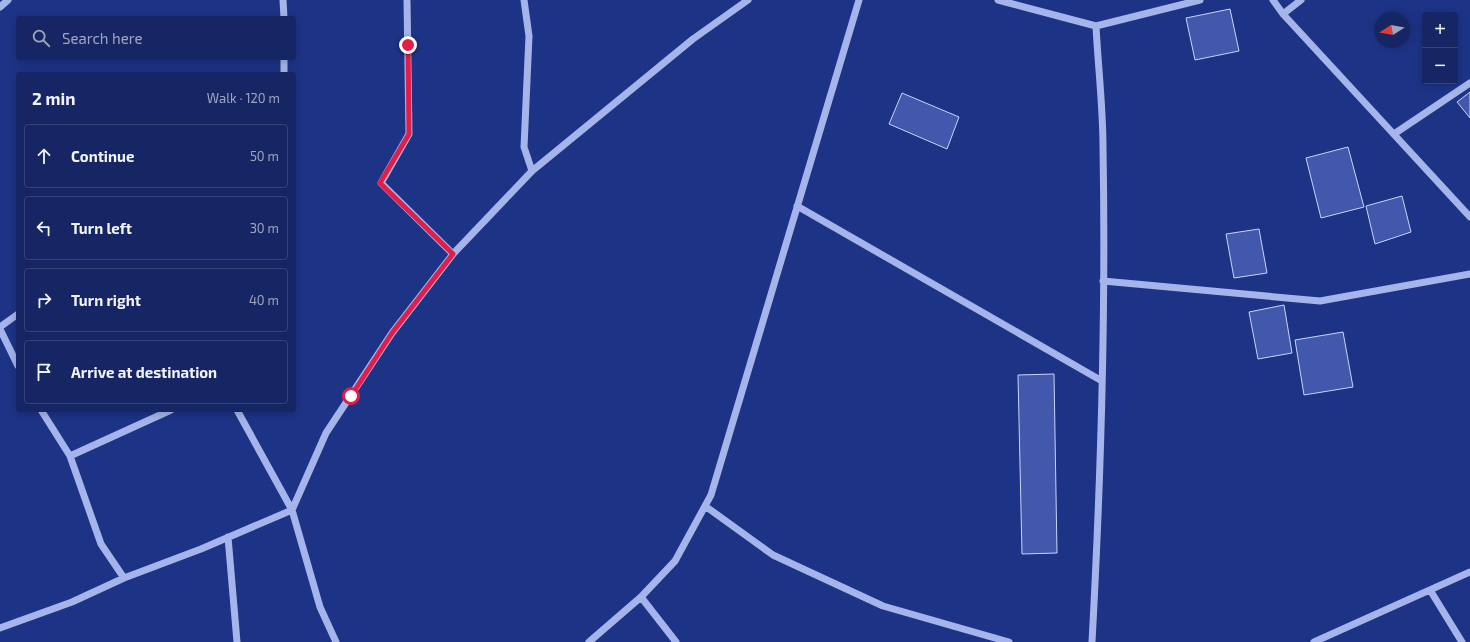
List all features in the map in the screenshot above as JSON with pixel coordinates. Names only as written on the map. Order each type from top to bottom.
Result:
[{"type":"street","points":[[0,7],[8,0]]},
{"type":"street","points":[[283,0],[284,16]]},
{"type":"street","points":[[407,0],[409,134],[380,183],[453,254]]},
{"type":"street","points":[[524,0],[529,36],[524,147],[532,171]]},
{"type":"street","points":[[0,628],[72,602],[124,578],[292,510],[326,433],[392,333],[453,254],[532,171],[692,39],[748,0]]},
{"type":"street","points":[[589,642],[641,597],[675,561],[711,495],[859,0]]},
{"type":"street","points":[[998,0],[1096,26],[1200,0]]},
{"type":"street","points":[[1273,0],[1283,14],[1470,217]]},
{"type":"street","points":[[1283,14],[1301,0]]},
{"type":"street","points":[[1092,642],[1098,521],[1103,281],[1103,146],[1096,26]]},
{"type":"street","points":[[284,60],[284,72]]},
{"type":"street","points":[[1394,134],[1470,83]]},
{"type":"street","points":[[798,206],[1102,381]]},
{"type":"street","points":[[1103,281],[1320,301],[1470,274]]},
{"type":"street","points":[[16,316],[0,328],[16,362]]},
{"type":"street","points":[[42,412],[70,456],[101,544],[124,578]]},
{"type":"street","points":[[70,456],[167,412]]},
{"type":"street","points":[[238,412],[292,510],[320,607],[336,642]]},
{"type":"street","points":[[705,506],[773,555],[883,606],[1009,642]]},
{"type":"street","points":[[228,537],[237,642]]},
{"type":"street","points":[[1314,642],[1470,572]]},
{"type":"street","points":[[1430,590],[1462,642]]},
{"type":"street","points":[[641,597],[676,642]]},
{"type":"building","points":[[1230,9],[1239,51],[1195,60],[1186,18]]},
{"type":"building","points":[[1470,92],[1470,118],[1457,102]]},
{"type":"building","points":[[902,93],[959,117],[947,149],[889,124]]},
{"type":"building","points":[[1348,147],[1364,207],[1321,218],[1306,158]]},
{"type":"building","points":[[1402,196],[1411,232],[1375,244],[1366,206]]},
{"type":"building","points":[[1259,229],[1267,273],[1234,278],[1226,234]]},
{"type":"building","points":[[1284,305],[1292,353],[1258,359],[1249,312]]},
{"type":"building","points":[[1343,332],[1353,387],[1304,395],[1295,340]]},
{"type":"building","points":[[1054,374],[1057,553],[1022,554],[1018,375]]},
{"type":"route","points":[[351,396],[392,333],[453,254],[380,183],[409,134],[408,45]]}]
